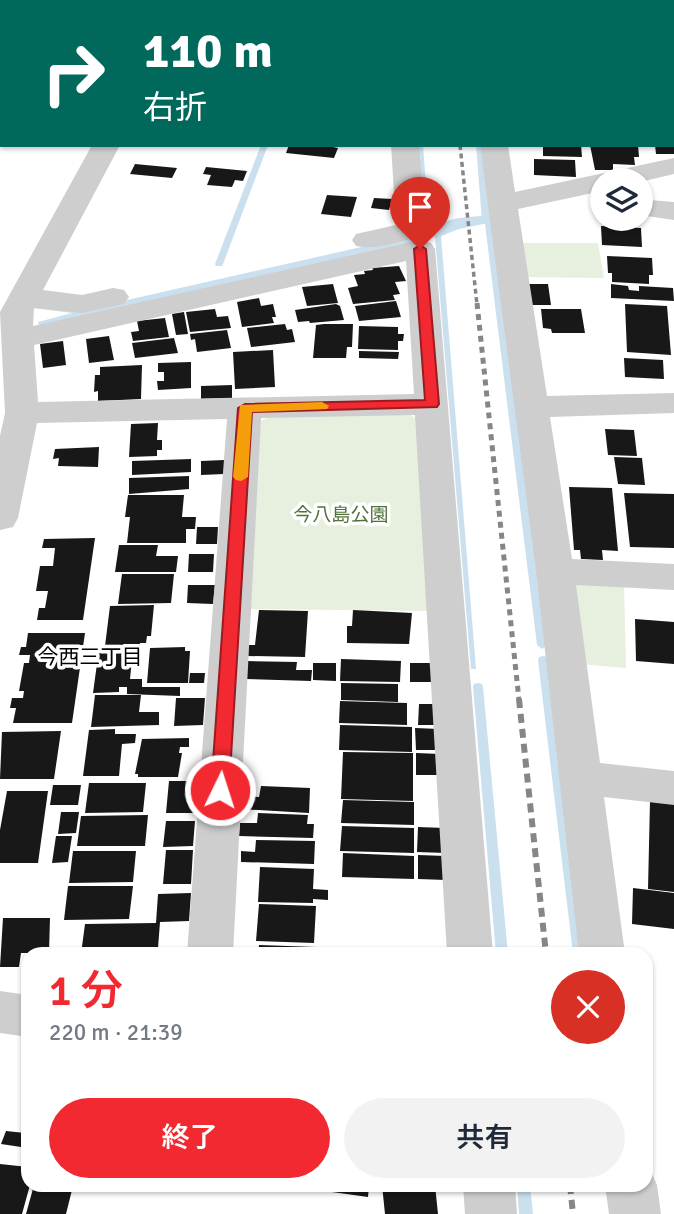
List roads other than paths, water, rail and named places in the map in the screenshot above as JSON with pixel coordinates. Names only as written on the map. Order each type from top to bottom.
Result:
[{"type":"street","points":[[0,518],[22,413],[14,315],[105,147]]},
{"type":"street","points":[[14,315],[82,304],[411,230],[405,147]]},
{"type":"street","points":[[494,147],[555,571],[601,947]]},
{"type":"street","points":[[653,171],[674,166]]},
{"type":"street","points":[[501,204],[590,185]]},
{"type":"street","points":[[14,315],[420,249],[470,947]]},
{"type":"street","points":[[531,407],[674,403]]},
{"type":"street","points":[[22,413],[432,404]]},
{"type":"street","points":[[210,947],[245,408]]},
{"type":"street","points":[[555,571],[674,577]]},
{"type":"street","points":[[580,778],[674,788]]},
{"type":"street","points":[[0,1012],[21,1015]]},
{"type":"street","points":[[489,1192],[491,1214]]},
{"type":"street","points":[[632,1192],[635,1214]]},
{"type":"water","points":[[417,147],[423,147],[429,226],[458,218],[492,215],[493,222],[441,236],[476,669],[471,669],[435,237],[39,326],[38,322],[72,313],[33,308],[36,304],[83,310],[423,233]]},
{"type":"waterway","points":[[219,264],[264,147]]},
{"type":"waterway","points":[[479,147],[486,221],[489,223],[542,645]]},
{"type":"waterway","points":[[543,660],[578,947]]},
{"type":"waterway","points":[[478,687],[501,947]]},
{"type":"waterway","points":[[524,1192],[526,1214]]},
{"type":"railway","points":[[460,147],[477,305]]},
{"type":"railway","points":[[477,303],[519,700]]},
{"type":"railway","points":[[519,699],[545,947]]},
{"type":"railway","points":[[571,1192],[573,1214]]},
{"type":"district","name":"今西三丁目","points":[[90,657]]},
{"type":"park label","name":"今八島公園","points":[[341,515]]}]
